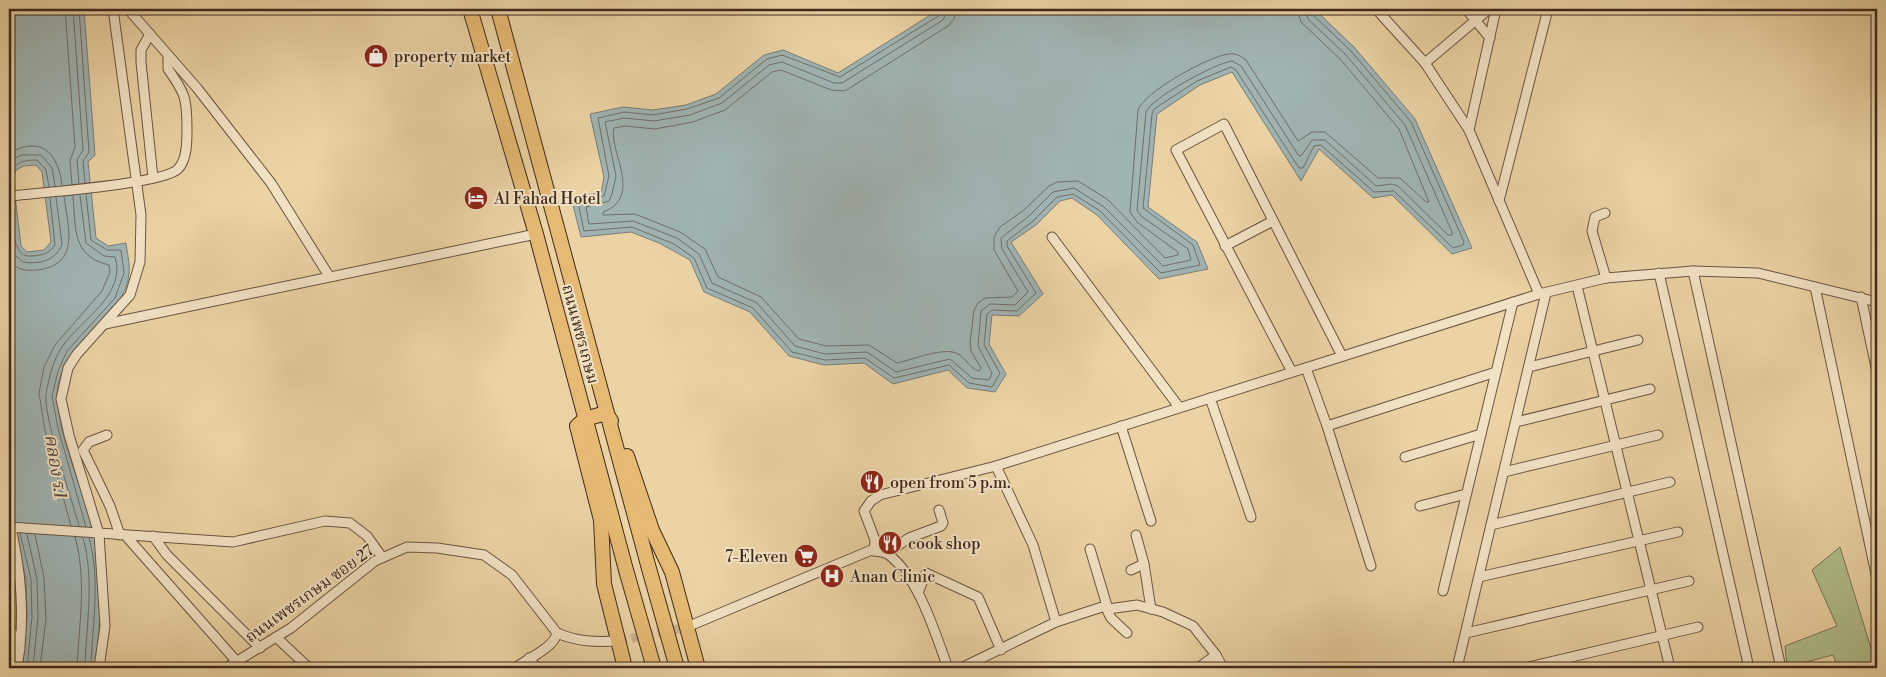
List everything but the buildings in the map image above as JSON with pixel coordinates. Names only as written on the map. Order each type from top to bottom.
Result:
[{"type":"highway","name":"ถนนเพชรเกษม","points":[[470,9],[536,234],[654,668]]},
{"type":"highway","name":"ถนนเพชรเกษม","points":[[498,9],[606,413],[677,668]]},
{"type":"highway","points":[[625,668],[604,584],[601,520],[577,426],[585,419],[606,413],[622,442],[652,530],[672,572],[698,668]]},
{"type":"street","points":[[99,668],[104,626],[97,534],[69,435],[61,399],[68,368],[77,354],[130,295],[140,262],[142,215],[113,9]]},
{"type":"street","points":[[128,9],[197,88],[271,183],[329,276]]},
{"type":"street","points":[[1376,9],[1425,63],[1469,130],[1499,201],[1543,294],[1529,367],[1457,668]]},
{"type":"street","points":[[1466,9],[1490,38]]},
{"type":"street","points":[[1425,63],[1490,9]]},
{"type":"street","points":[[1469,130],[1496,9]]},
{"type":"street","points":[[1499,201],[1548,9]]},
{"type":"street","points":[[150,34],[141,50],[141,62],[153,178]]},
{"type":"street","points":[[12,196],[137,182],[177,170],[182,164],[188,141],[186,97],[168,69],[168,56]]},
{"type":"street","points":[[1292,372],[1176,150],[1224,124],[1342,356]]},
{"type":"street","points":[[1605,213],[1595,218],[1592,231],[1606,278]]},
{"type":"street","points":[[1225,246],[1273,221]]},
{"type":"street","points":[[105,324],[223,301],[329,276],[536,234]]},
{"type":"street","points":[[1052,237],[1179,407]]},
{"type":"street","points":[[1693,271],[1781,668]]},
{"type":"street","points":[[687,627],[874,549],[876,540],[864,511],[871,501],[880,495],[996,466],[1513,302],[1606,278],[1693,271],[1758,273],[1877,302]]},
{"type":"street","points":[[1659,273],[1749,668]]},
{"type":"street","points":[[1577,286],[1670,668]]},
{"type":"street","points":[[1815,287],[1877,580]]},
{"type":"street","points":[[1861,297],[1877,372]]},
{"type":"street","points":[[1443,591],[1513,302]]},
{"type":"street","points":[[1529,367],[1638,340]]},
{"type":"street","points":[[1306,368],[1327,426],[1371,566]]},
{"type":"street","points":[[1327,426],[1496,372]]},
{"type":"street","points":[[1516,422],[1650,389]]},
{"type":"street","points":[[1210,398],[1252,518]]},
{"type":"street","points":[[1121,426],[1151,521]]},
{"type":"street","points":[[107,434],[89,442],[83,450],[123,535],[232,666]]},
{"type":"street","points":[[1405,456],[1481,434]]},
{"type":"street","points":[[1504,472],[1658,435]]},
{"type":"street","points":[[996,466],[1033,545],[1056,622]]},
{"type":"street","points":[[1491,525],[1670,482]]},
{"type":"street","points":[[1420,506],[1466,494]]},
{"type":"street","points":[[887,553],[909,538],[941,526],[943,523],[939,510]]},
{"type":"street","points":[[17,668],[20,650],[22,592],[10,525],[97,534],[233,542],[325,521],[350,523],[367,536],[382,557]]},
{"type":"street","points":[[1479,577],[1678,532]]},
{"type":"street","points":[[1136,535],[1144,564],[1150,609]]},
{"type":"street","points":[[153,536],[168,555],[260,648]]},
{"type":"street","name":"ถนนเพชรเกษม ซอย 27","points":[[232,666],[276,637],[382,557],[397,550],[416,547],[484,555],[512,575],[557,633]]},
{"type":"street","points":[[1090,549],[1107,607],[1115,623],[1127,633]]},
{"type":"street","points":[[874,550],[887,553],[900,567],[918,593],[948,668]]},
{"type":"street","points":[[1131,570],[1144,564]]},
{"type":"street","points":[[918,593],[926,573],[978,598],[1001,650]]},
{"type":"street","points":[[1466,633],[1689,581]]},
{"type":"street","points":[[961,668],[1056,622],[1107,607],[1137,605],[1163,612],[1193,626],[1216,655],[1223,668]]},
{"type":"street","points":[[9,626],[20,650]]},
{"type":"street","points":[[1525,668],[1698,628]]},
{"type":"street","points":[[515,668],[552,641],[557,633],[571,639],[589,642],[618,641]]},
{"type":"street","points":[[276,637],[309,668]]},
{"type":"street","points":[[1198,668],[1216,655]]},
{"type":"street","points":[[529,658],[537,668]]},
{"type":"green space","points":[[1840,547],[1877,668],[1838,668],[1833,655],[1787,667],[1785,646],[1837,626],[1812,570]]},
{"type":"water","name":"คลอง ร.1","points":[[9,9],[84,9],[95,155],[88,162],[96,238],[108,246],[126,243],[129,261],[129,273],[125,289],[117,304],[78,346],[67,362],[59,379],[57,398],[63,434],[87,508],[96,544],[100,606],[96,668],[22,668],[27,617],[26,579],[9,505]],"holes":[[[36,165],[42,172],[51,242],[44,250],[27,252],[21,246],[13,179],[16,170],[24,166]]]},
{"type":"water","points":[[940,9],[1314,9],[1354,47],[1415,119],[1472,248],[1452,254],[1392,195],[1373,198],[1319,149],[1301,181],[1232,72],[1200,85],[1157,114],[1148,207],[1197,242],[1208,269],[1159,279],[1097,215],[1072,198],[1060,201],[1036,225],[1011,242],[1043,294],[1019,316],[992,315],[989,344],[1006,374],[995,392],[967,388],[948,370],[893,384],[864,363],[824,365],[789,356],[750,312],[704,292],[690,260],[659,243],[631,232],[581,237],[571,197],[601,193],[604,177],[590,114],[623,107],[653,110],[686,105],[716,94],[764,55],[783,50],[838,73]]},
{"type":"tunnel","points":[[618,641],[687,627]]},
{"type":"place","name":"property market","points":[[376,56]]},
{"type":"place","name":"Al Fahad Hotel","points":[[476,198]]},
{"type":"place","name":"open from 5 p.m.","points":[[872,482]]},
{"type":"place","name":"cook shop","points":[[890,543]]},
{"type":"place","name":"7-Eleven","points":[[806,556]]},
{"type":"place","name":"Anan Clinic","points":[[832,576]]}]
